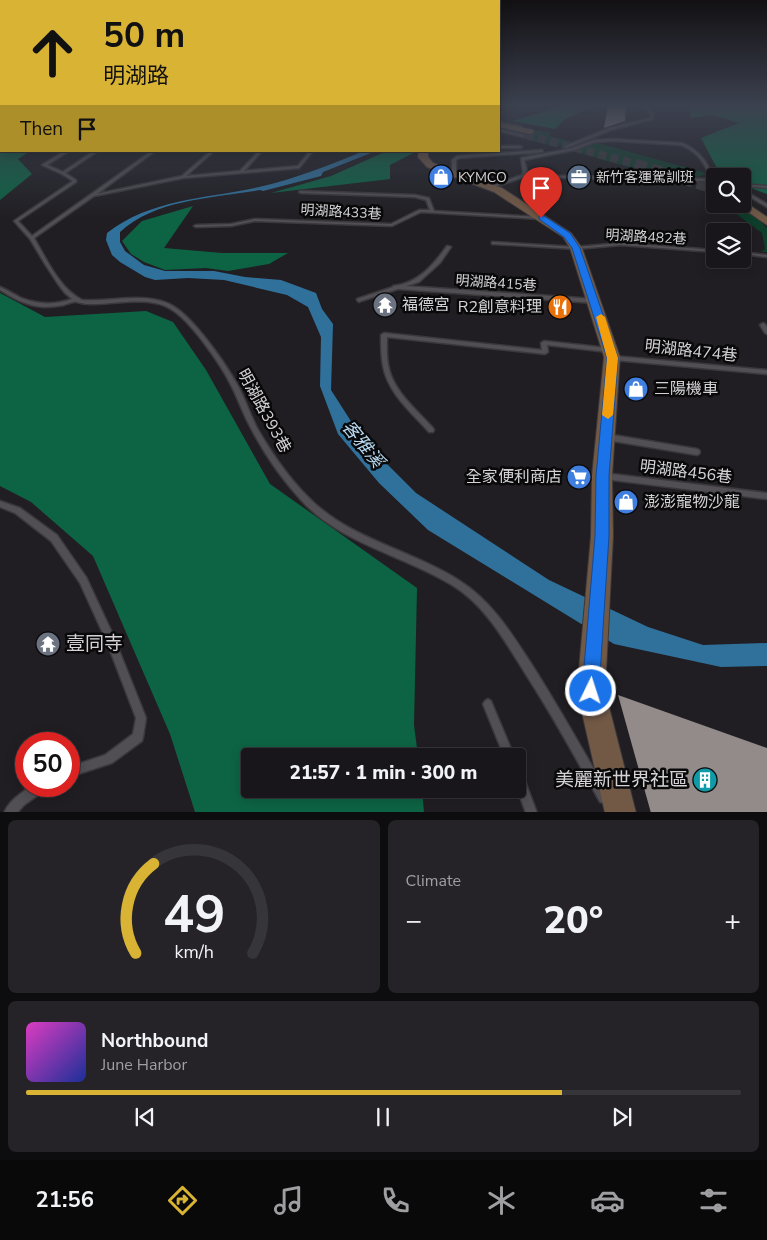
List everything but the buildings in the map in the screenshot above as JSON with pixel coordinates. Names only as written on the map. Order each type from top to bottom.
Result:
[{"type":"main road","points":[[424,152],[423,157],[427,163],[490,187],[567,235],[576,248],[612,354],[602,476],[602,536],[591,691],[614,808]]},
{"type":"main road","points":[[751,202],[767,207]]},
{"type":"main road","points":[[751,207],[767,224]]},
{"type":"lane","points":[[454,174],[454,160],[458,157],[516,153],[565,147],[575,143]]},
{"type":"lane","points":[[524,176],[525,171],[522,159],[574,148],[588,143]]},
{"type":"lane","points":[[663,143],[682,144],[690,147],[702,158],[708,168]]},
{"type":"lane","points":[[500,147],[520,147]]},
{"type":"lane","points":[[513,147],[516,153]]},
{"type":"lane","points":[[66,152],[44,165],[63,173],[75,181],[16,221],[32,238],[64,290],[76,300]]},
{"type":"lane","points":[[63,173],[95,152]]},
{"type":"lane","points":[[32,238],[153,152]]},
{"type":"lane","points":[[183,177],[212,152]]},
{"type":"lane","points":[[242,171],[260,152]]},
{"type":"lane","points":[[91,196],[183,177],[299,167],[311,152]]},
{"type":"lane","points":[[490,187],[524,176],[706,180]]},
{"type":"lane","points":[[751,185],[767,186]]},
{"type":"lane","points":[[300,192],[414,196],[428,200],[432,211]]},
{"type":"lane","name":"明湖路433巷","points":[[196,226],[231,225],[255,220],[392,225],[420,211],[541,218]]},
{"type":"lane","name":"明湖路482巷","points":[[494,243],[576,248],[620,244],[706,250]]},
{"type":"lane","name":"明湖路415巷","points":[[359,300],[417,281],[438,262],[449,247]]},
{"type":"lane","points":[[751,254],[767,257]]},
{"type":"lane","name":"明湖路415巷","points":[[395,287],[595,301]]},
{"type":"lane","points":[[0,288],[30,304],[53,306],[76,300]]},
{"type":"lane","name":"明湖路393巷","points":[[76,300],[93,303],[160,302],[180,313],[233,382],[262,442],[306,500],[327,518],[350,531],[456,582],[484,606],[505,633],[550,701],[614,808]]},
{"type":"lane","points":[[763,326],[767,332]]},
{"type":"lane","name":"明湖路474巷","points":[[431,430],[391,387],[382,359],[384,335],[544,352],[544,343],[612,354],[767,372]]},
{"type":"lane","points":[[606,436],[697,452]]},
{"type":"lane","name":"明湖路456巷","points":[[602,476],[767,496]]},
{"type":"lane","points":[[0,504],[17,510],[54,538],[83,580],[110,638],[141,718],[138,737],[108,759],[80,768]]},
{"type":"lane","points":[[488,704],[506,748]]},
{"type":"lane","points":[[9,812],[26,797]]},
{"type":"lane","points":[[526,797],[532,812]]},
{"type":"green space","points":[[540,143],[570,143],[556,147]]},
{"type":"green space","points":[[598,143],[706,173],[696,177],[663,175],[642,171],[574,151],[588,144]]},
{"type":"green space","points":[[704,143],[767,143],[767,194],[751,188],[751,168],[717,168]]},
{"type":"green space","points":[[0,152],[28,152],[18,159],[32,174],[0,200]]},
{"type":"green space","points":[[385,152],[415,152],[390,165],[390,179],[271,193],[331,176]]},
{"type":"green space","points":[[193,206],[164,248],[222,253],[288,253],[269,264],[228,271],[206,268],[165,270],[144,262],[131,254],[122,241],[142,221]]},
{"type":"green space","points":[[735,213],[750,213],[767,228],[767,252],[761,252],[765,249],[762,233]]},
{"type":"green space","points":[[0,293],[45,317],[146,311],[173,322],[206,370],[270,484],[417,588],[414,725],[417,748],[241,748],[241,798],[423,798],[424,812],[195,812],[170,734],[93,556],[31,502],[0,486]]},
{"type":"water","name":"客雅溪","points":[[361,152],[373,152],[323,172],[321,176],[263,191],[205,198],[168,206],[134,221],[120,232],[120,242],[125,251],[144,265],[165,271],[214,271],[245,277],[281,280],[316,293],[322,309],[333,324],[331,390],[363,440],[416,493],[549,580],[648,627],[703,645],[767,643],[767,666],[721,667],[614,644],[428,530],[379,483],[338,434],[320,386],[321,337],[308,307],[287,295],[224,280],[188,278],[155,280],[145,277],[112,255],[106,240],[107,233],[124,221],[161,206],[272,184]]},
{"type":"tunnel","points":[[556,143],[640,165]]},
{"type":"tunnel","points":[[636,164],[706,186]]},
{"type":"slow traffic","points":[[601,317],[612,350],[608,415]]},
{"type":"place","name":"KYMCO","points":[[441,177]]},
{"type":"place","name":"新竹客運駕訓班","points":[[579,177]]},
{"type":"place","name":"福德宮","points":[[385,305]]},
{"type":"place","name":"R2創意料理","points":[[560,307]]},
{"type":"place","name":"三陽機車","points":[[636,389]]},
{"type":"place","name":"全家便利商店","points":[[579,477]]},
{"type":"place","name":"澎澎寵物沙龍","points":[[626,502]]},
{"type":"place","name":"壹同寺","points":[[48,644]]},
{"type":"place","name":"美麗新世界社區","points":[[705,780]]},
{"type":"route","points":[[541,218],[567,235],[576,248],[612,350],[602,476],[602,536],[591,691]]}]
